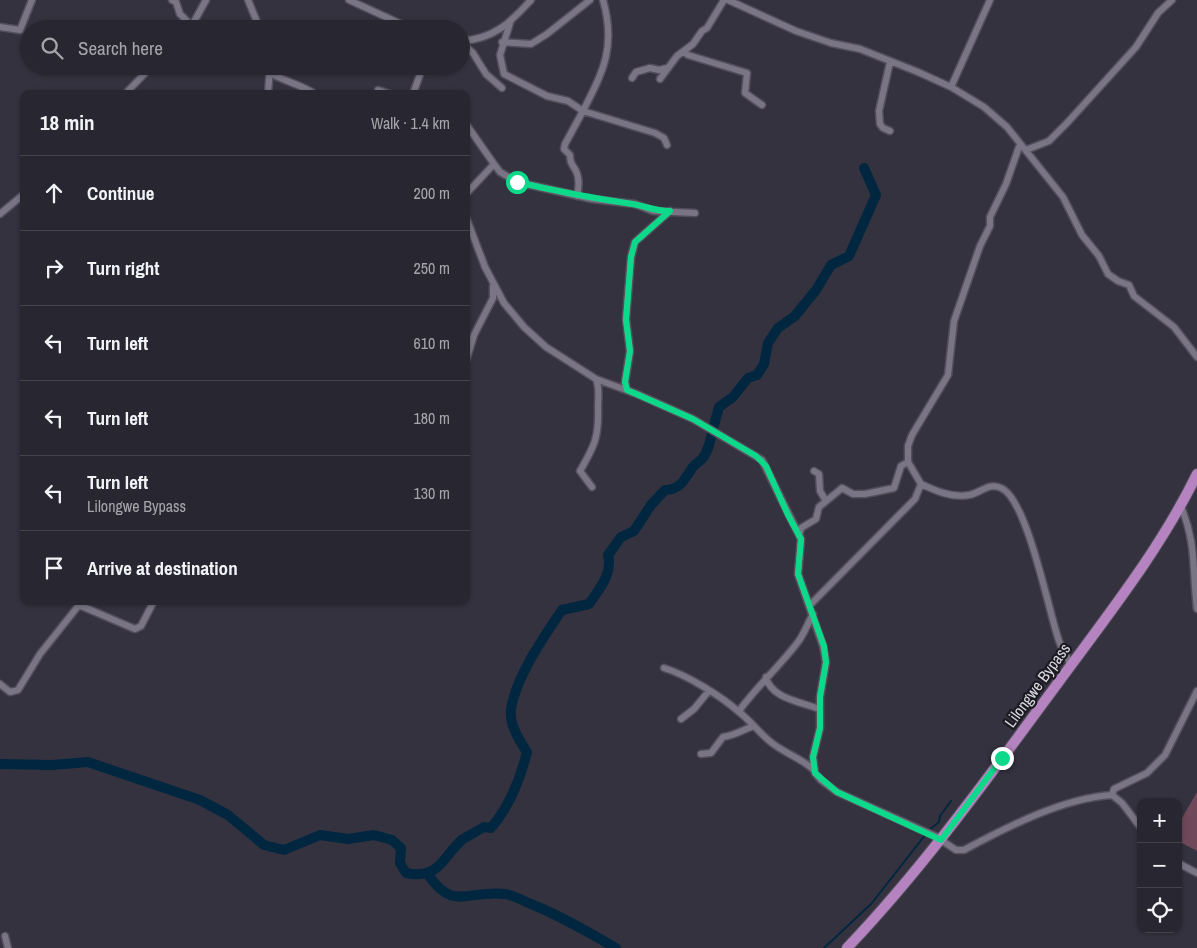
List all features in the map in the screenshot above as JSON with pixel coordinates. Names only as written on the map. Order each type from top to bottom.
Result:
[{"type":"main road","name":"Lilongwe Bypass","points":[[847,948],[941,840],[1071,665],[1155,548],[1197,474]]},
{"type":"street","points":[[24,20],[32,0]]},
{"type":"street","points":[[172,0],[176,2],[180,14],[185,20]]},
{"type":"street","points":[[195,20],[206,0]]},
{"type":"street","points":[[248,0],[256,20]]},
{"type":"street","points":[[349,0],[390,20]]},
{"type":"street","points":[[470,40],[492,35],[510,23],[531,0]]},
{"type":"street","points":[[502,42],[531,44],[547,34],[590,0]]},
{"type":"street","points":[[578,196],[580,182],[576,171],[570,163],[570,155],[564,149],[598,83],[610,43],[603,0]]},
{"type":"street","points":[[660,80],[677,56],[684,52],[708,28],[724,0]]},
{"type":"street","points":[[728,0],[796,31],[830,43],[860,50],[951,88],[999,119],[1063,197],[1082,235],[1099,256],[1108,274],[1118,281],[1129,285],[1134,296],[1174,327],[1197,356]]},
{"type":"street","points":[[951,88],[990,0]]},
{"type":"street","points":[[1026,150],[1049,141],[1136,47],[1158,13],[1172,0]]},
{"type":"street","points":[[510,23],[502,42],[500,55],[504,74],[547,96],[568,101],[583,110],[655,133],[664,138],[667,145]]},
{"type":"street","points":[[0,27],[20,30]]},
{"type":"street","points":[[470,50],[486,74],[502,88]]},
{"type":"street","points":[[684,52],[688,55],[748,73],[746,93],[762,105]]},
{"type":"street","points":[[890,62],[879,117],[883,128],[890,131]]},
{"type":"street","points":[[632,78],[636,72],[650,68],[659,70],[668,67]]},
{"type":"street","points":[[129,90],[143,75]]},
{"type":"street","points":[[268,90],[270,75]]},
{"type":"street","points":[[277,75],[285,81],[310,90]]},
{"type":"street","points":[[414,90],[420,75]]},
{"type":"street","points":[[470,130],[500,172],[517,182],[578,196],[635,204],[653,211],[695,213]]},
{"type":"street","points":[[1020,144],[1006,184],[990,217],[990,226],[980,246],[954,321],[948,375],[912,435],[908,446],[908,462],[921,484],[950,495],[969,496],[992,486],[1002,488],[1008,493],[1027,532],[1046,588],[1059,641],[1071,665]]},
{"type":"street","points":[[470,190],[494,164]]},
{"type":"street","points":[[0,214],[20,197]]},
{"type":"street","points":[[627,390],[625,382],[630,351],[626,320],[631,257],[635,242],[670,211]]},
{"type":"street","points":[[470,226],[493,284],[513,315],[534,336],[559,356],[596,379],[627,390],[693,419],[762,460],[799,535],[801,549],[798,574],[824,646],[826,662],[819,709],[820,728],[813,757],[814,770]]},
{"type":"street","points":[[470,348],[474,335],[493,298],[493,284]]},
{"type":"street","points":[[592,487],[580,471],[594,447],[599,431],[598,384],[596,379]]},
{"type":"street","points":[[799,535],[801,528],[816,519],[819,507],[842,488],[853,494],[865,494],[894,488],[901,466],[908,462]]},
{"type":"street","points":[[814,471],[819,474],[820,491],[826,501]]},
{"type":"street","points":[[810,605],[907,507],[914,499],[921,484]]},
{"type":"street","points":[[1180,504],[1195,539],[1197,610]]},
{"type":"street","points":[[0,684],[10,692],[18,690],[40,654],[78,605]]},
{"type":"street","points":[[81,605],[135,628],[142,626],[152,605]]},
{"type":"street","points":[[739,712],[766,677],[798,642],[813,614]]},
{"type":"street","points":[[664,668],[681,673],[708,692],[716,695],[739,712],[780,750],[801,758],[814,770],[821,780],[837,792],[927,832],[956,850],[964,850],[1028,818],[1096,796],[1112,795],[1122,803],[1137,823]]},
{"type":"street","points":[[766,677],[768,686],[798,704],[819,709]]},
{"type":"street","points":[[1112,795],[1114,789],[1151,770],[1165,755],[1197,691]]},
{"type":"street","points":[[682,719],[694,709],[708,692]]},
{"type":"street","points":[[701,754],[711,753],[722,737],[739,734],[744,729],[754,726]]},
{"type":"street","points":[[1182,865],[1197,873]]},
{"type":"street","points":[[5,936],[8,948]]},
{"type":"shaded area","points":[[1197,792],[1197,851],[1182,843],[1182,818]]},
{"type":"waterway","points":[[713,429],[719,407],[733,397],[748,378],[757,375],[764,364],[768,343],[778,328],[795,316],[816,290],[831,265],[849,256],[876,195],[864,168]]},
{"type":"waterway","points":[[0,764],[52,765],[88,762],[200,800],[228,815],[264,845],[284,850],[320,835],[348,839],[374,835],[392,840],[401,848],[400,863],[406,873],[418,874],[434,870],[463,839],[484,827],[491,828],[504,811],[514,792],[527,752],[513,726],[511,709],[525,670],[547,632],[562,610],[589,604],[607,575],[609,569],[608,555],[621,537],[634,531],[651,505],[665,490],[675,488],[682,483],[704,456],[712,433]]},
{"type":"waterway","points":[[929,830],[939,822],[940,816],[951,801]]},
{"type":"waterway","points":[[824,948],[871,904],[926,834]]},
{"type":"waterway","points":[[427,873],[436,885],[454,896],[462,897],[492,893],[512,896],[564,919],[616,948]]},
{"type":"route","points":[[517,182],[592,199],[635,204],[653,211],[670,211],[651,230],[635,242],[631,257],[626,320],[630,351],[625,382],[627,390],[693,419],[756,456],[766,466],[801,539],[798,569],[799,580],[824,646],[826,662],[820,697],[820,728],[813,757],[815,773],[837,792],[941,840],[1002,758]]}]
